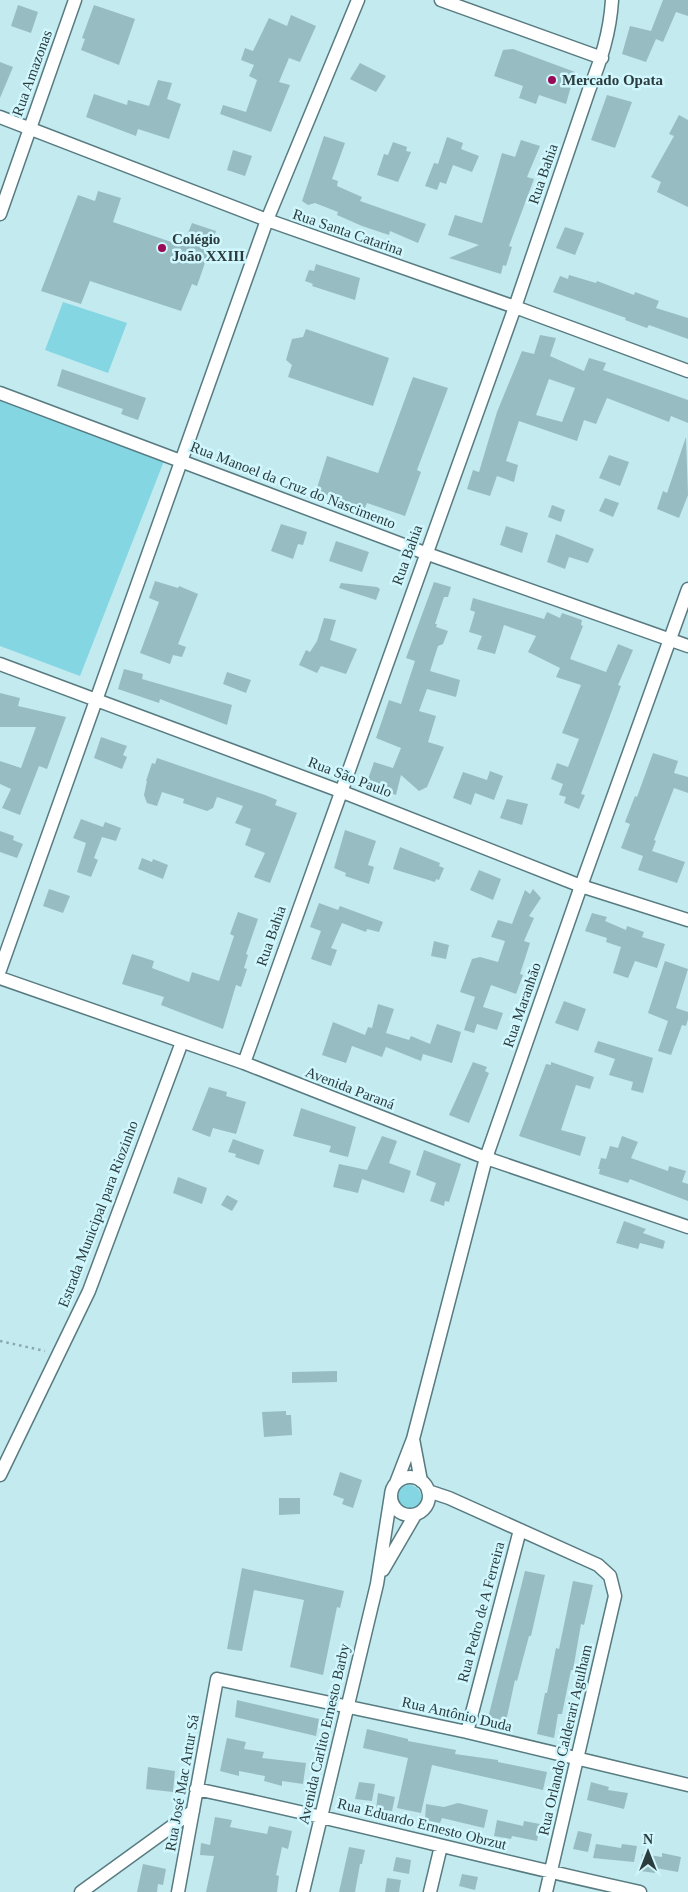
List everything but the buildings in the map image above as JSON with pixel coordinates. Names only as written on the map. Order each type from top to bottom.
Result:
[{"type":"street","name":"Rua Amazonas","points":[[0,214],[75,0]]},
{"type":"street","points":[[0,970],[267,220],[358,0]]},
{"type":"street","points":[[441,0],[602,58]]},
{"type":"street","name":"Rua Bahia","points":[[244,1064],[340,790],[515,307],[588,90],[602,58],[610,23],[612,0]]},
{"type":"street","name":"Rua Santa Catarina","points":[[0,118],[267,220],[688,370]]},
{"type":"street","name":"Rua Manoel da Cruz do Nascimento","points":[[0,393],[181,459],[425,553],[688,646]]},
{"type":"street","name":"Rua Maranhão","points":[[394,1489],[413,1439],[486,1158],[580,886],[688,589]]},
{"type":"street","name":"Rua São Paulo","points":[[0,664],[340,790],[580,886],[688,920]]},
{"type":"street","name":"Avenida Paraná","points":[[0,978],[244,1064],[486,1158],[688,1227]]},
{"type":"street","name":"Estrada Municipal para Riozinho","points":[[0,1475],[89,1291],[182,1042]]},
{"type":"street","name":"Rua Maranhão","points":[[413,1439],[424,1486]]},
{"type":"street","points":[[460,1503],[409,1515],[398,1511],[394,1506],[394,1489],[408,1478],[520,1530]]},
{"type":"street","points":[[420,1512],[429,1498],[424,1486]]},
{"type":"street","name":"Avenida Carlito Ernesto Barby","points":[[303,1892],[377,1584],[394,1489]]},
{"type":"street","name":"Avenida Carlito Ernesto Barby","points":[[377,1584],[396,1545],[420,1512]]},
{"type":"street","name":"Rua Orlando Calderari Agulham","points":[[520,1530],[598,1565],[610,1576],[615,1596],[546,1892]]},
{"type":"street","name":"Rua Pedro de A Ferreira","points":[[467,1732],[520,1530]]},
{"type":"street","name":"Rua Antônio Duda","points":[[217,1679],[467,1732],[688,1784]]},
{"type":"street","name":"Rua José Mac Artur Sá","points":[[178,1892],[217,1679]]},
{"type":"street","name":"Rua Eduardo Ernesto Obrzut","points":[[196,1790],[321,1815],[441,1846],[640,1892]]},
{"type":"street","points":[[81,1892],[193,1811]]},
{"type":"street","points":[[430,1892],[441,1846]]},
{"type":"path","points":[[0,1341],[58,1353]]},
{"type":"shaded area","points":[[63,302],[127,323],[108,373],[45,350]]},
{"type":"shaded area","points":[[0,398],[164,461],[80,676],[0,646]]},
{"type":"shaded area","points":[[409,1485],[418,1488],[421,1497],[418,1506],[409,1509],[400,1506],[397,1497],[400,1488]]},
{"type":"place","name":"Mercado Opata","points":[[552,80]]},
{"type":"place","name":"Colégio João XXIII","points":[[162,248]]}]
